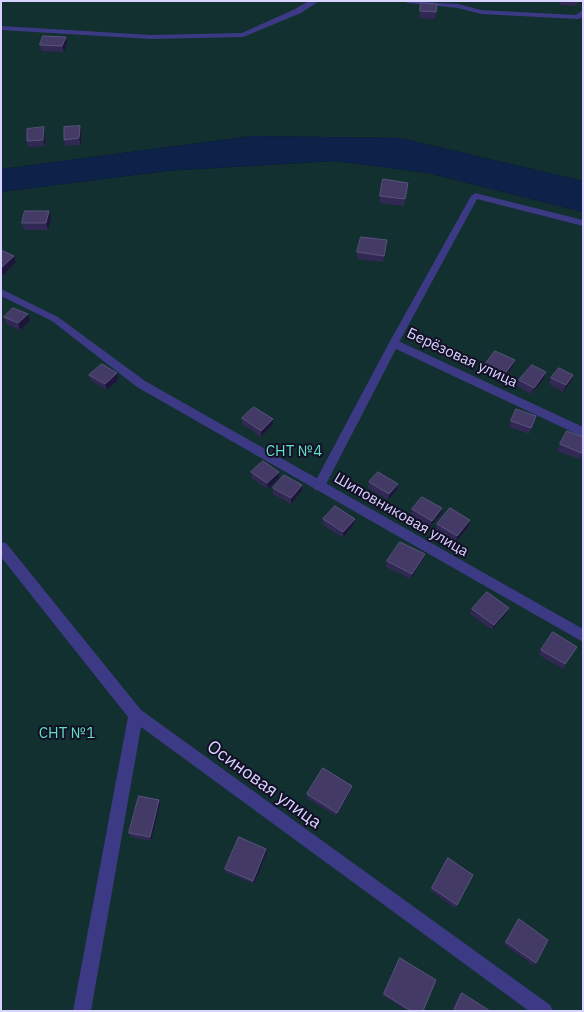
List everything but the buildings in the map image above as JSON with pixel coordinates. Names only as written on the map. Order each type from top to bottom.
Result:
[{"type":"street","points":[[1,28],[151,37],[244,35],[298,11],[315,1]]},
{"type":"street","points":[[408,1],[458,6],[481,12],[578,17],[583,12]]},
{"type":"street","name":"Берёзовая улица","points":[[320,486],[394,343],[583,432]]},
{"type":"street","name":"Осиновая улица","points":[[1,547],[136,715],[544,1011]]},
{"type":"street","points":[[82,1011],[136,715]]},
{"type":"lane","points":[[394,343],[475,196],[583,223]]},
{"type":"lane","name":"Шиповниковая улица","points":[[1,292],[55,319],[141,384],[583,636]]},
{"type":"green space","points":[[1,1],[583,1],[583,181],[400,138],[252,136],[1,169]]},
{"type":"green space","name":"СНТ №4","points":[[335,161],[428,173],[583,212],[583,1011],[1,1011],[1,192],[166,171]]},
{"type":"water","points":[[252,136],[400,138],[583,181],[583,212],[428,173],[335,161],[166,171],[1,192],[1,169]]},
{"type":"park label","name":"СНТ №1","points":[[67,734]]}]
